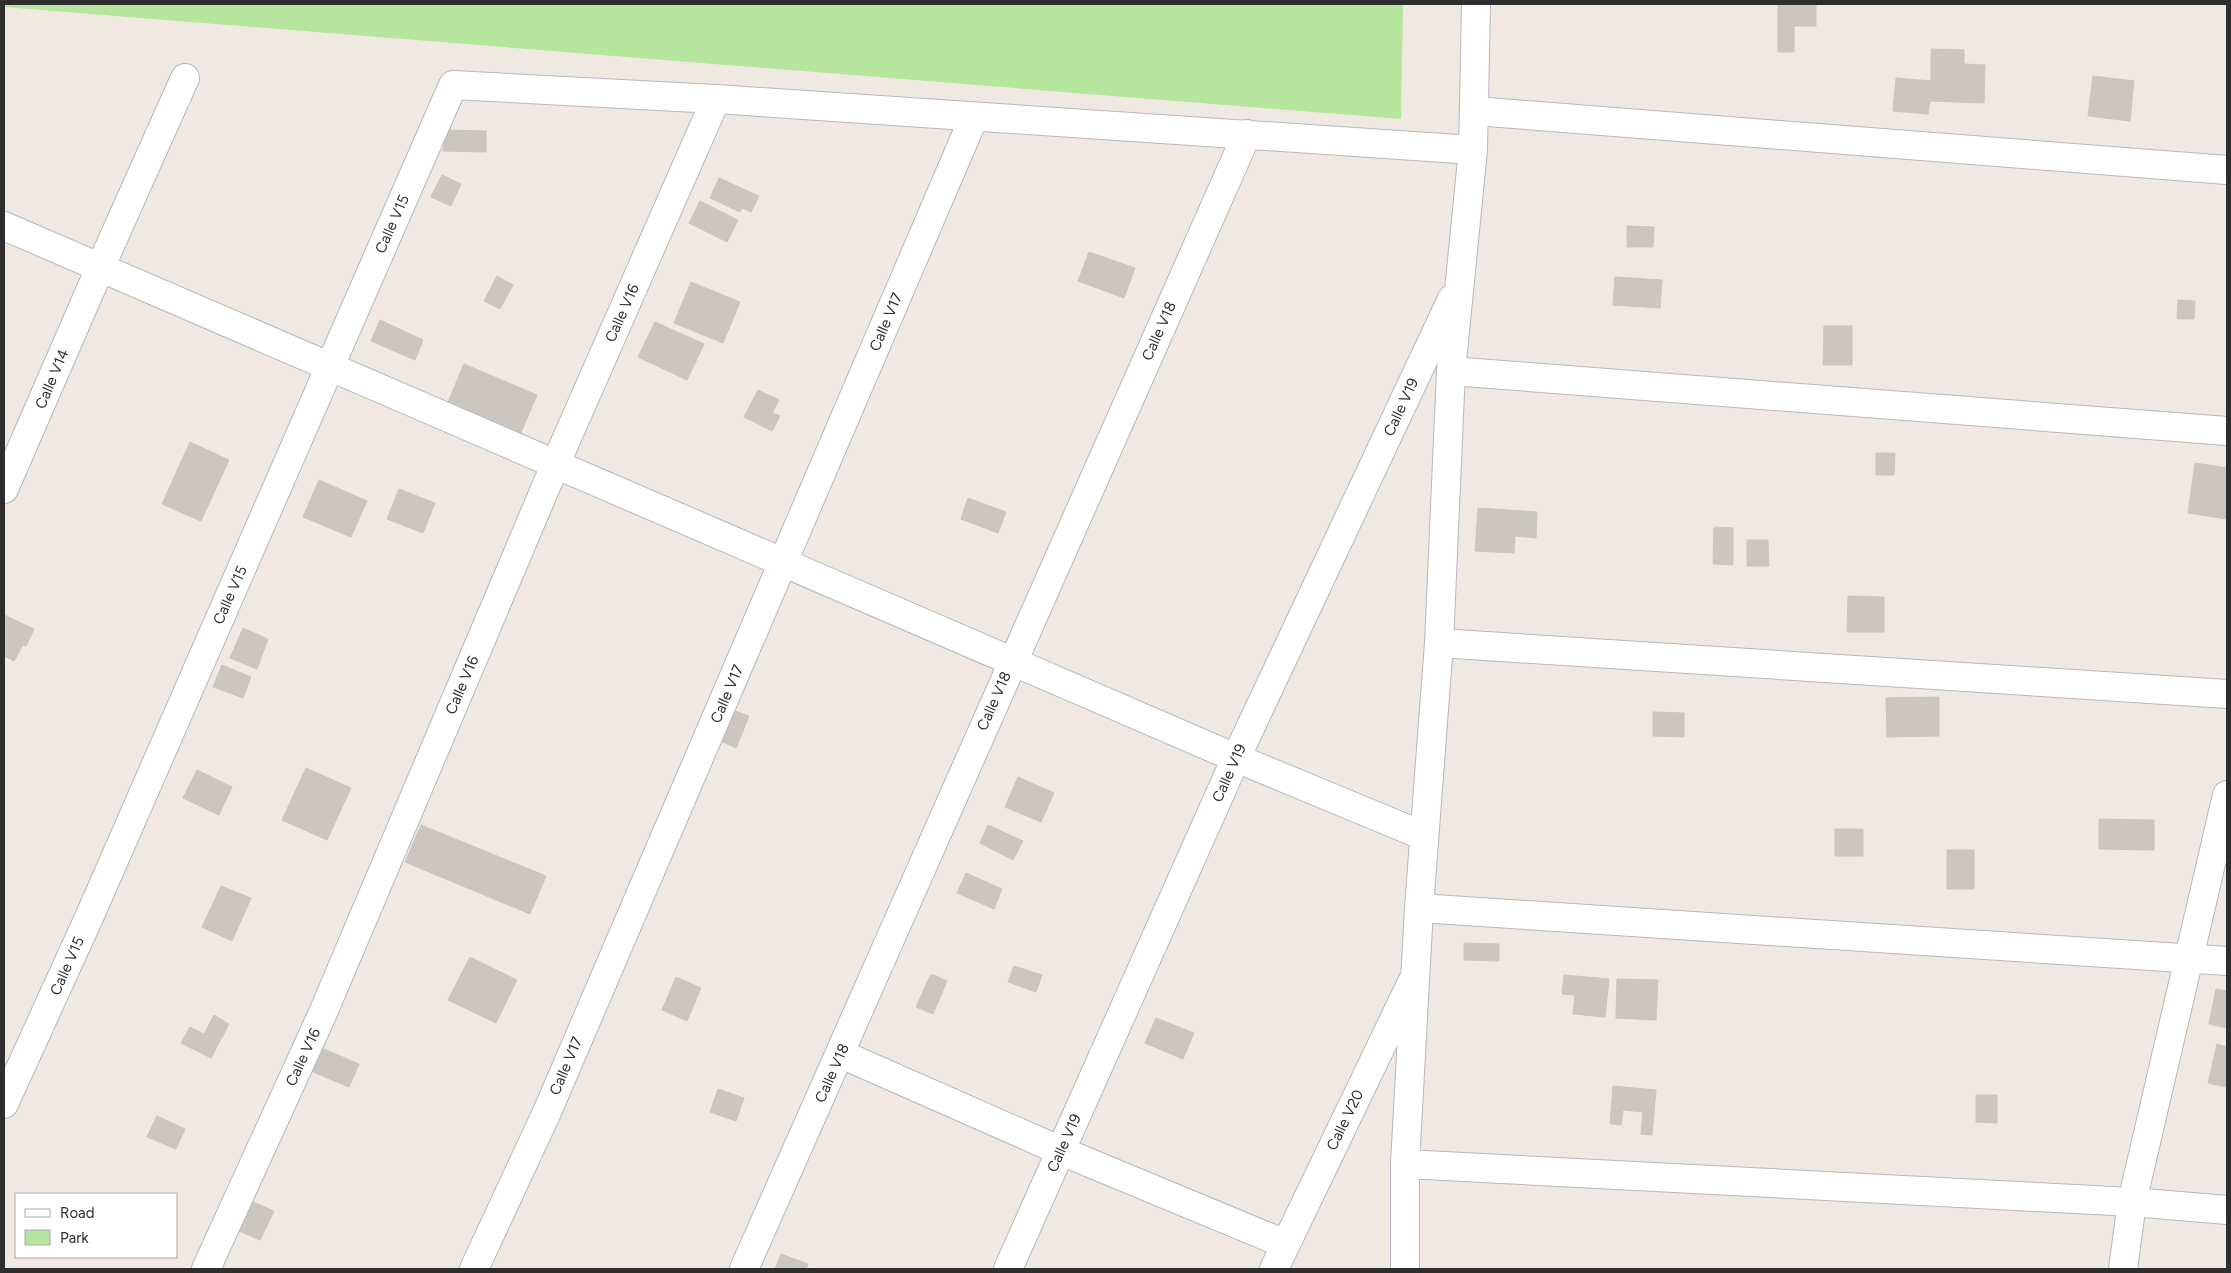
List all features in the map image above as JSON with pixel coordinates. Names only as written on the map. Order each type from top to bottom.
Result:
[{"type":"street","points":[[1406,1269],[1406,1164],[1419,908],[1439,643],[1451,371],[1473,150],[1476,4]]},
{"type":"street","name":"Calle V14","points":[[4,489],[185,78]]},
{"type":"street","name":"Calle V15","points":[[4,1104],[91,913],[453,85],[716,99]]},
{"type":"street","points":[[716,99],[1473,150]]},
{"type":"street","name":"Calle V16","points":[[206,1269],[322,1016],[556,462],[716,99]]},
{"type":"street","points":[[1475,111],[2227,170]]},
{"type":"street","name":"Calle V17","points":[[474,1269],[547,1112],[974,117]]},
{"type":"street","name":"Calle V18","points":[[744,1269],[841,1054],[1012,661],[1247,134]]},
{"type":"street","points":[[4,226],[330,368],[556,462],[1236,758],[1424,836]]},
{"type":"street","name":"Calle V19","points":[[1008,1269],[1236,758],[1460,282]]},
{"type":"street","points":[[1451,371],[2227,431]]},
{"type":"street","points":[[1439,643],[2227,694]]},
{"type":"street","points":[[2123,1269],[2132,1202],[2227,795]]},
{"type":"street","points":[[1419,908],[2227,962]]},
{"type":"street","name":"Calle V20","points":[[1274,1269],[1417,971]]},
{"type":"street","points":[[841,1054],[1061,1150],[1285,1244]]},
{"type":"street","points":[[1406,1164],[2132,1202],[2227,1210]]},
{"type":"green space","points":[[4,4],[1403,4],[1401,119],[4,7]]},
{"type":"building","points":[[1778,4],[1816,4],[1816,26],[1794,26],[1794,52],[1778,52]]},
{"type":"building","points":[[1931,49],[1964,50],[1964,64],[1985,65],[1984,103],[1930,101],[1928,114],[1893,111],[1896,78],[1931,81]]},
{"type":"building","points":[[2093,76],[2134,81],[2130,121],[2088,116]]},
{"type":"building","points":[[444,130],[486,131],[486,152],[443,151]]},
{"type":"building","points":[[442,175],[461,184],[451,206],[431,197]]},
{"type":"building","points":[[719,178],[759,196],[751,212],[742,208],[740,212],[710,198]]},
{"type":"building","points":[[700,201],[738,220],[727,242],[689,223]]},
{"type":"building","points":[[1627,226],[1654,227],[1653,247],[1627,247]]},
{"type":"building","points":[[1089,252],[1135,268],[1124,298],[1078,281]]},
{"type":"building","points":[[497,276],[513,285],[500,309],[484,301]]},
{"type":"building","points":[[1615,277],[1662,280],[1660,308],[1613,305]]},
{"type":"building","points":[[691,282],[740,302],[723,343],[674,323]]},
{"type":"building","points":[[2178,300],[2195,301],[2194,319],[2177,319]]},
{"type":"building","points":[[380,320],[423,340],[415,360],[371,341]]},
{"type":"building","points":[[655,322],[704,344],[687,380],[638,357]]},
{"type":"building","points":[[1824,326],[1852,326],[1852,365],[1823,365]]},
{"type":"building","points":[[464,364],[537,395],[519,437],[446,407]]},
{"type":"building","points":[[758,390],[779,400],[772,413],[780,416],[772,431],[744,417]]},
{"type":"building","points":[[190,442],[229,460],[201,521],[162,504]]},
{"type":"building","points":[[1876,453],[1895,453],[1894,475],[1876,475]]},
{"type":"building","points":[[2195,463],[2227,468],[2227,519],[2188,513]]},
{"type":"building","points":[[319,480],[367,501],[351,537],[303,517]]},
{"type":"building","points":[[399,489],[435,503],[423,533],[387,519]]},
{"type":"building","points":[[968,498],[1006,512],[998,533],[961,519]]},
{"type":"building","points":[[1478,508],[1537,512],[1536,538],[1515,536],[1514,553],[1475,551]]},
{"type":"building","points":[[1714,527],[1733,528],[1733,565],[1713,564]]},
{"type":"building","points":[[1747,540],[1768,540],[1769,566],[1747,566]]},
{"type":"building","points":[[1848,596],[1884,597],[1884,632],[1847,632]]},
{"type":"building","points":[[4,615],[34,629],[26,646],[23,645],[14,661],[4,656]]},
{"type":"building","points":[[243,628],[268,639],[257,669],[230,658]]},
{"type":"building","points":[[222,665],[251,677],[243,698],[213,687]]},
{"type":"building","points":[[1939,697],[1939,736],[1887,737],[1886,698]]},
{"type":"building","points":[[727,708],[749,716],[736,748],[714,738]]},
{"type":"building","points":[[1653,712],[1684,713],[1684,737],[1653,736]]},
{"type":"building","points":[[306,768],[351,788],[327,840],[282,820]]},
{"type":"building","points":[[197,770],[232,787],[219,815],[183,798]]},
{"type":"building","points":[[1018,777],[1054,793],[1041,822],[1005,807]]},
{"type":"building","points":[[2099,819],[2154,820],[2154,850],[2099,849]]},
{"type":"building","points":[[421,825],[546,876],[530,914],[405,862]]},
{"type":"building","points":[[988,825],[1023,841],[1013,860],[980,843]]},
{"type":"building","points":[[1835,829],[1863,829],[1863,856],[1835,856]]},
{"type":"building","points":[[1947,850],[1974,850],[1974,889],[1947,889]]},
{"type":"building","points":[[966,873],[1002,889],[994,909],[957,893]]},
{"type":"building","points":[[221,886],[251,898],[232,941],[202,927]]},
{"type":"building","points":[[1464,943],[1499,944],[1499,961],[1464,960]]},
{"type":"building","points":[[470,957],[517,980],[496,1023],[448,1000]]},
{"type":"building","points":[[1014,966],[1042,975],[1036,992],[1008,982]]},
{"type":"building","points":[[931,974],[947,981],[933,1014],[916,1007]]},
{"type":"building","points":[[1564,975],[1609,979],[1605,1017],[1573,1014],[1575,995],[1562,994]]},
{"type":"building","points":[[676,977],[701,988],[687,1021],[662,1010]]},
{"type":"building","points":[[1617,979],[1658,980],[1656,1020],[1616,1018]]},
{"type":"building","points":[[2216,989],[2227,991],[2227,1028],[2209,1024]]},
{"type":"building","points":[[214,1015],[229,1024],[211,1058],[181,1043],[190,1027],[204,1034]]},
{"type":"building","points":[[1156,1018],[1194,1033],[1183,1059],[1145,1043]]},
{"type":"building","points":[[2217,1044],[2227,1047],[2227,1087],[2208,1083]]},
{"type":"building","points":[[317,1046],[359,1064],[349,1087],[306,1069]]},
{"type":"building","points":[[1613,1086],[1656,1090],[1652,1135],[1641,1134],[1643,1112],[1623,1110],[1621,1125],[1610,1124]]},
{"type":"building","points":[[718,1089],[744,1098],[736,1121],[710,1112]]},
{"type":"building","points":[[1976,1095],[1997,1095],[1997,1123],[1976,1122]]},
{"type":"building","points":[[157,1116],[185,1129],[176,1149],[147,1137]]},
{"type":"building","points":[[246,1199],[274,1211],[260,1240],[232,1228]]},
{"type":"building","points":[[781,1254],[808,1264],[806,1269],[775,1269]]}]
